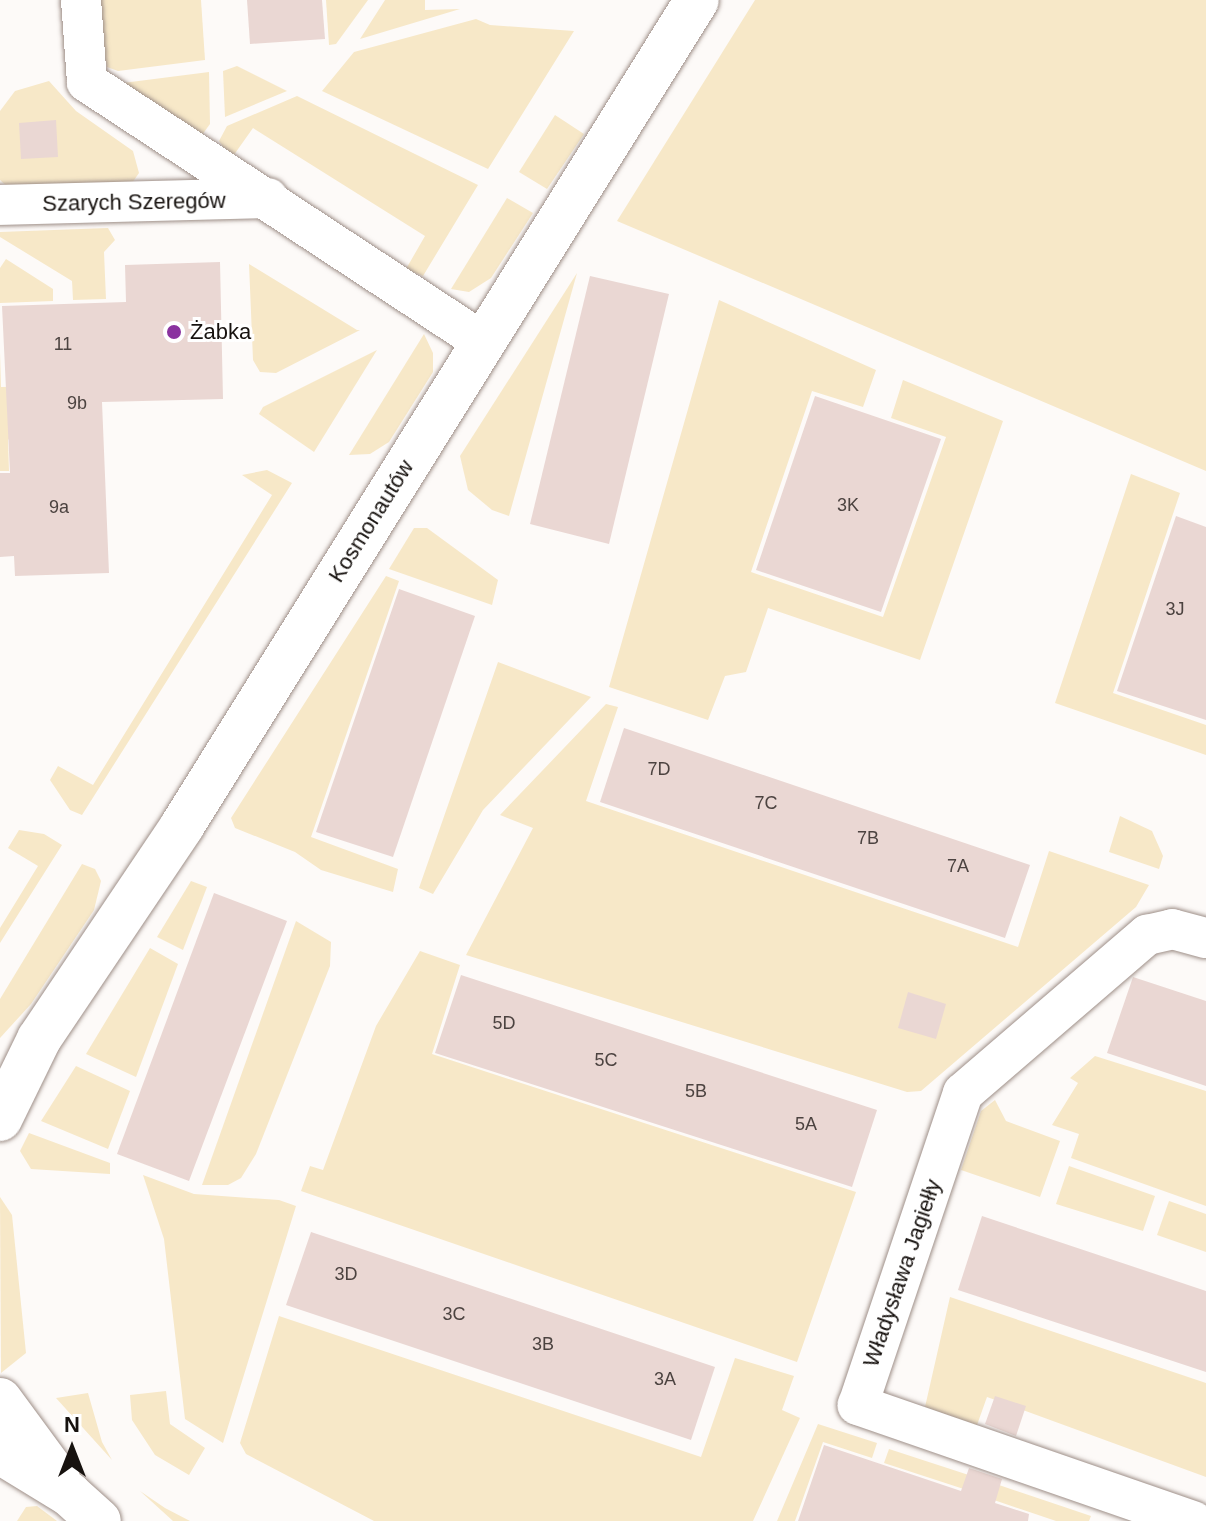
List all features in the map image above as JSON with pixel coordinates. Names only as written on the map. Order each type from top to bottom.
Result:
[{"type":"street","name":"Szarych Szeregów","points":[[81,0],[87,82],[483,342]]},
{"type":"street","name":"Kosmonautów","points":[[0,1119],[39,1039],[182,826],[697,0]]},
{"type":"street","name":"Szarych Szeregów","points":[[0,205],[268,198]]},
{"type":"street","name":"Władysława Jagiełły","points":[[1189,934],[1147,935],[963,1093],[858,1405],[1193,1521]]},
{"type":"street","name":"Kosmonautów","points":[[0,1072],[39,1039]]},
{"type":"street","points":[[0,1400],[84,1507]]},
{"type":"street","points":[[0,1452],[84,1507]]},
{"type":"shaded area","points":[[95,0],[201,0],[205,60],[118,71],[107,67]]},
{"type":"shaded area","points":[[326,0],[368,0],[336,44],[329,45]]},
{"type":"shaded area","points":[[385,0],[425,0],[425,10],[460,9],[360,39]]},
{"type":"shaded area","points":[[755,0],[1206,0],[1206,471],[617,221]]},
{"type":"shaded area","points":[[476,19],[490,25],[574,31],[488,169],[322,91],[354,52]]},
{"type":"shaded area","points":[[237,66],[287,91],[225,117],[223,71]]},
{"type":"shaded area","points":[[209,72],[210,124],[202,135],[115,84]]},
{"type":"shaded area","points":[[49,81],[76,111],[133,151],[139,173],[132,183],[10,189],[0,180],[0,111],[15,91]]},
{"type":"shaded area","points":[[297,96],[478,185],[423,276],[406,269],[425,236],[253,128],[231,159],[219,141],[227,126]]},
{"type":"shaded area","points":[[555,115],[584,134],[547,189],[519,172]]},
{"type":"shaded area","points":[[507,198],[533,213],[491,278],[469,292],[451,289]]},
{"type":"shaded area","points":[[108,228],[115,240],[104,252],[106,299],[73,300],[72,281],[0,237],[0,232]]},
{"type":"shaded area","points":[[6,259],[53,289],[53,301],[0,303],[0,268]]},
{"type":"shaded area","points":[[249,264],[360,330],[276,373],[260,372],[253,360]]},
{"type":"shaded area","points":[[577,273],[509,516],[492,510],[468,490],[460,456]]},
{"type":"shaded area","points":[[719,300],[876,370],[863,407],[812,391],[751,572],[883,617],[946,437],[891,418],[903,380],[1003,421],[920,660],[768,608],[746,672],[725,676],[708,720],[609,687]]},
{"type":"shaded area","points":[[424,334],[433,353],[433,372],[389,442],[370,454],[349,455]]},
{"type":"shaded area","points":[[377,350],[314,452],[259,414],[263,407]]},
{"type":"shaded area","points":[[0,352],[1,387],[55,386],[8,440],[9,471],[0,471]]},
{"type":"shaded area","points":[[267,470],[292,483],[82,815],[70,810],[50,780],[58,766],[93,785],[272,495],[242,475]]},
{"type":"shaded area","points":[[1131,474],[1180,493],[1113,693],[1206,725],[1206,755],[1055,703]]},
{"type":"shaded area","points":[[414,528],[427,528],[498,580],[492,605],[389,569]]},
{"type":"shaded area","points":[[386,576],[399,581],[311,837],[398,869],[393,892],[321,870],[295,852],[235,828],[231,818]]},
{"type":"shaded area","points":[[498,662],[591,697],[483,810],[433,894],[419,888]]},
{"type":"shaded area","points":[[606,704],[618,707],[586,801],[1018,947],[1049,851],[1149,885],[1136,907],[921,1091],[907,1092],[466,955],[533,828],[500,815]]},
{"type":"shaded area","points":[[1120,816],[1152,831],[1163,856],[1159,869],[1109,852]]},
{"type":"shaded area","points":[[19,830],[44,834],[62,845],[0,943],[0,928],[38,866],[8,848]]},
{"type":"shaded area","points":[[82,864],[95,869],[101,881],[94,910],[31,1004],[0,1038],[0,999]]},
{"type":"shaded area","points":[[191,881],[207,887],[183,950],[157,937]]},
{"type":"shaded area","points":[[296,921],[331,942],[330,966],[256,1154],[241,1178],[228,1185],[202,1185]]},
{"type":"shaded area","points":[[150,948],[178,964],[136,1077],[86,1054]]},
{"type":"shaded area","points":[[420,951],[460,965],[432,1054],[856,1192],[797,1362],[301,1191],[310,1166],[323,1170],[376,1026]]},
{"type":"shaded area","points":[[1095,1056],[1206,1091],[1206,1206],[1071,1158],[1079,1134],[1052,1125],[1078,1083],[1070,1078]]},
{"type":"shaded area","points":[[76,1066],[130,1091],[108,1149],[41,1121]]},
{"type":"shaded area","points":[[995,1100],[1006,1121],[1060,1141],[1040,1197],[961,1170],[981,1111]]},
{"type":"shaded area","points":[[29,1133],[110,1163],[110,1174],[31,1169],[20,1151]]},
{"type":"shaded area","points":[[1069,1166],[1155,1196],[1143,1231],[1056,1204]]},
{"type":"shaded area","points":[[143,1175],[194,1194],[279,1200],[296,1206],[223,1443],[185,1419],[164,1239]]},
{"type":"shaded area","points":[[0,1197],[12,1215],[26,1353],[1,1373]]},
{"type":"shaded area","points":[[1169,1201],[1206,1214],[1206,1252],[1157,1235]]},
{"type":"shaded area","points":[[950,1297],[1206,1383],[1206,1477],[987,1397],[977,1425],[925,1407]]},
{"type":"shaded area","points":[[279,1316],[701,1457],[735,1358],[794,1376],[782,1410],[800,1418],[753,1521],[374,1521],[246,1454],[240,1443]]},
{"type":"shaded area","points":[[166,1391],[170,1424],[205,1448],[189,1475],[155,1455],[132,1420],[130,1395]]},
{"type":"shaded area","points":[[88,1393],[102,1442],[112,1460],[56,1398]]},
{"type":"shaded area","points":[[818,1424],[877,1443],[872,1458],[823,1442],[795,1521],[777,1521]]},
{"type":"shaded area","points":[[889,1449],[984,1480],[979,1494],[884,1463]]},
{"type":"shaded area","points":[[996,1484],[1091,1516],[1089,1521],[1056,1521],[991,1499]]},
{"type":"shaded area","points":[[140,1491],[165,1508],[190,1521],[173,1521]]},
{"type":"shaded area","points":[[37,1506],[57,1521],[17,1521],[26,1507]]},
{"type":"building","points":[[247,0],[322,0],[325,39],[250,44]]},
{"type":"building","points":[[56,120],[58,157],[21,159],[19,123]]},
{"type":"building","points":[[220,262],[223,399],[102,402],[109,573],[15,576],[14,556],[0,557],[0,473],[10,473],[2,306],[126,302],[125,265]]},
{"type":"building","points":[[590,276],[669,294],[609,544],[530,524]]},
{"type":"building","points":[[815,396],[941,439],[881,612],[756,570]]},
{"type":"building","points":[[1176,516],[1206,527],[1206,720],[1117,691]]},
{"type":"building","points":[[399,589],[475,616],[393,857],[316,832]]},
{"type":"building","points":[[624,728],[1030,865],[1005,938],[600,802]]},
{"type":"building","points":[[214,893],[287,921],[189,1181],[117,1154]]},
{"type":"building","points":[[461,975],[877,1110],[852,1187],[435,1053]]},
{"type":"building","points":[[1133,977],[1206,1001],[1206,1086],[1107,1053]]},
{"type":"building","points":[[908,992],[946,1004],[936,1039],[898,1028]]},
{"type":"building","points":[[982,1216],[1206,1291],[1206,1372],[958,1290]]},
{"type":"building","points":[[311,1232],[715,1367],[691,1440],[286,1305]]},
{"type":"building","points":[[995,1396],[1026,1406],[1016,1436],[985,1424]]},
{"type":"building","points":[[824,1445],[961,1491],[969,1468],[1002,1479],[995,1503],[1029,1514],[1028,1521],[798,1521]]},
{"type":"place","name":"Żabka","points":[[174,332]]}]
